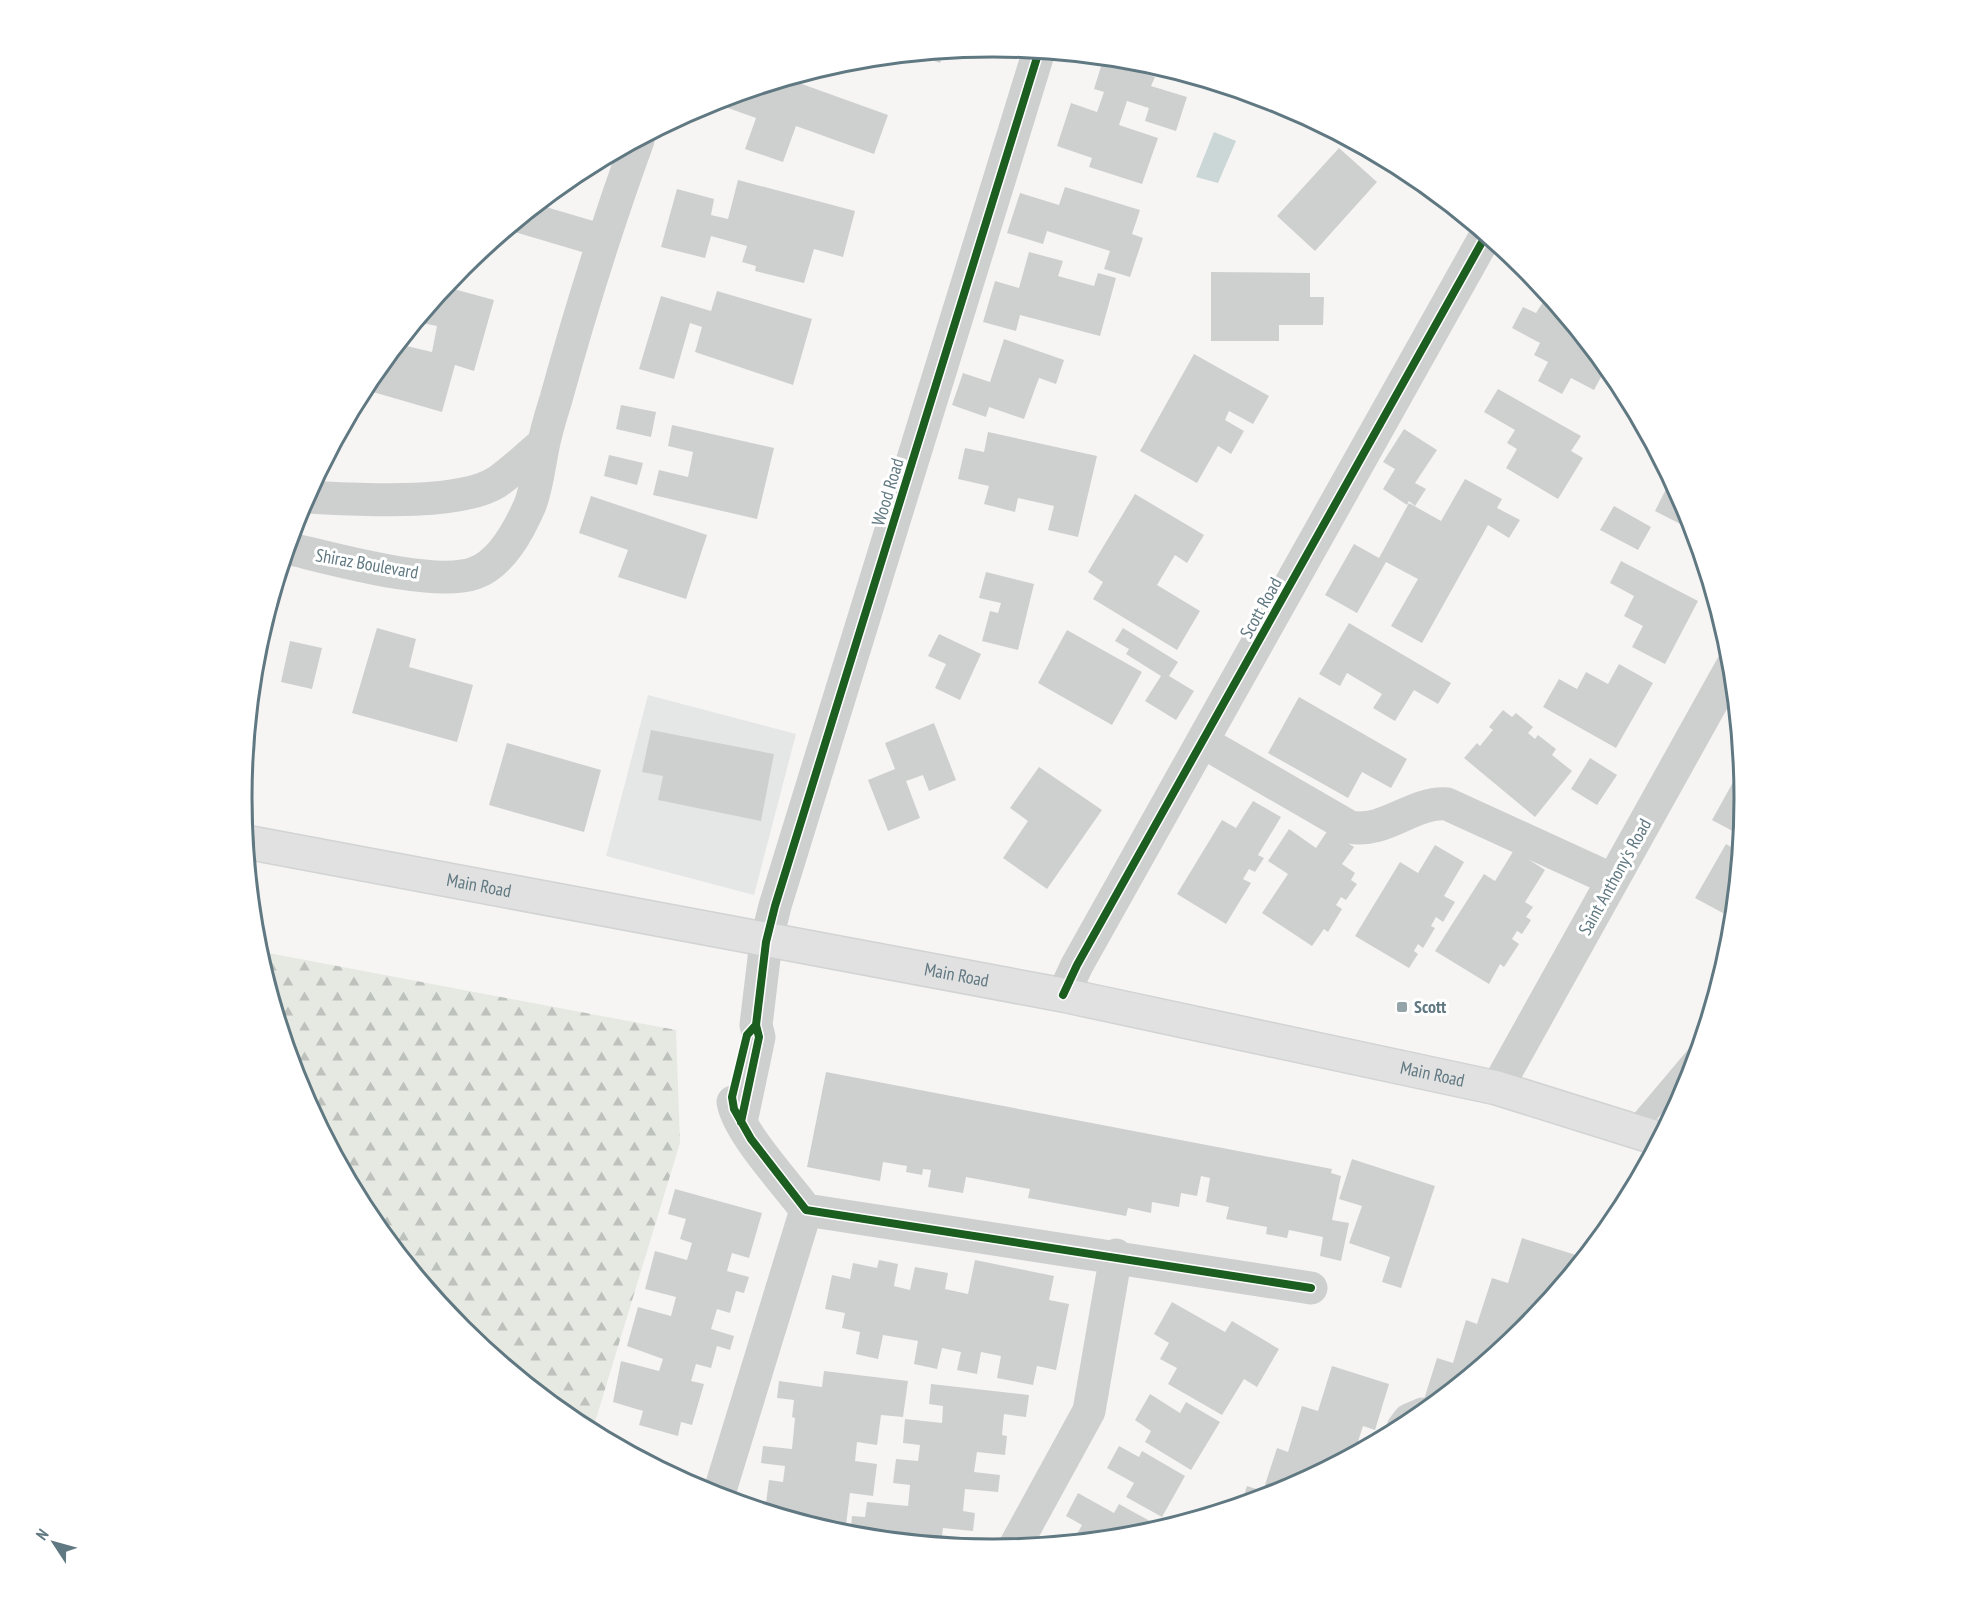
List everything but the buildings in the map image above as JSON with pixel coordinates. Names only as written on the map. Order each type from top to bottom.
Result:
[{"type":"main road","name":"Main Road","points":[[254,844],[766,942],[1063,995],[1497,1088],[1647,1135]]},
{"type":"street","name":"Wood Road","points":[[806,1210],[751,1139],[741,1122],[759,1037],[756,1025],[766,942],[1037,59]]},
{"type":"street","name":"Shiraz Boulevard","points":[[295,550],[382,570],[455,577],[475,573],[493,563],[511,541],[531,503],[543,444],[603,240],[635,150]]},
{"type":"street","points":[[531,219],[603,240]]},
{"type":"street","name":"Scott Road","points":[[1063,995],[1077,965],[1482,241]]},
{"type":"street","points":[[316,497],[372,500],[444,496],[476,490],[496,483],[543,444]]},
{"type":"street","name":"Saint Anthony's Road","points":[[1497,1088],[1725,678]]},
{"type":"street","points":[[1203,742],[1350,827],[1365,830],[1430,805],[1447,804],[1613,880]]},
{"type":"street","points":[[721,1488],[806,1210],[1116,1256],[1311,1288]]},
{"type":"street","points":[[1019,1539],[1089,1411],[1116,1256]]},
{"type":"lane","points":[[1647,1135],[1675,1090]]},
{"type":"shaded area","points":[[1214,132],[1236,141],[1218,183],[1196,177]]},
{"type":"shaded area","points":[[648,695],[796,734],[754,895],[606,856]]},
{"type":"green space","points":[[268,953],[676,1030],[680,1143],[595,1423],[542,1387],[469,1323],[405,1250],[377,1210],[351,1169],[308,1082],[291,1037]]},
{"type":"cycle path","points":[[741,1122],[759,1037],[756,1025],[766,942],[775,906],[1037,59]]},
{"type":"cycle path","points":[[1063,995],[1077,965],[1482,241]]},
{"type":"cycle path","points":[[756,1025],[747,1035],[732,1097],[734,1109],[751,1139],[806,1210],[1311,1288]]},
{"type":"place","name":"Scott","points":[[1402,1007]]}]
